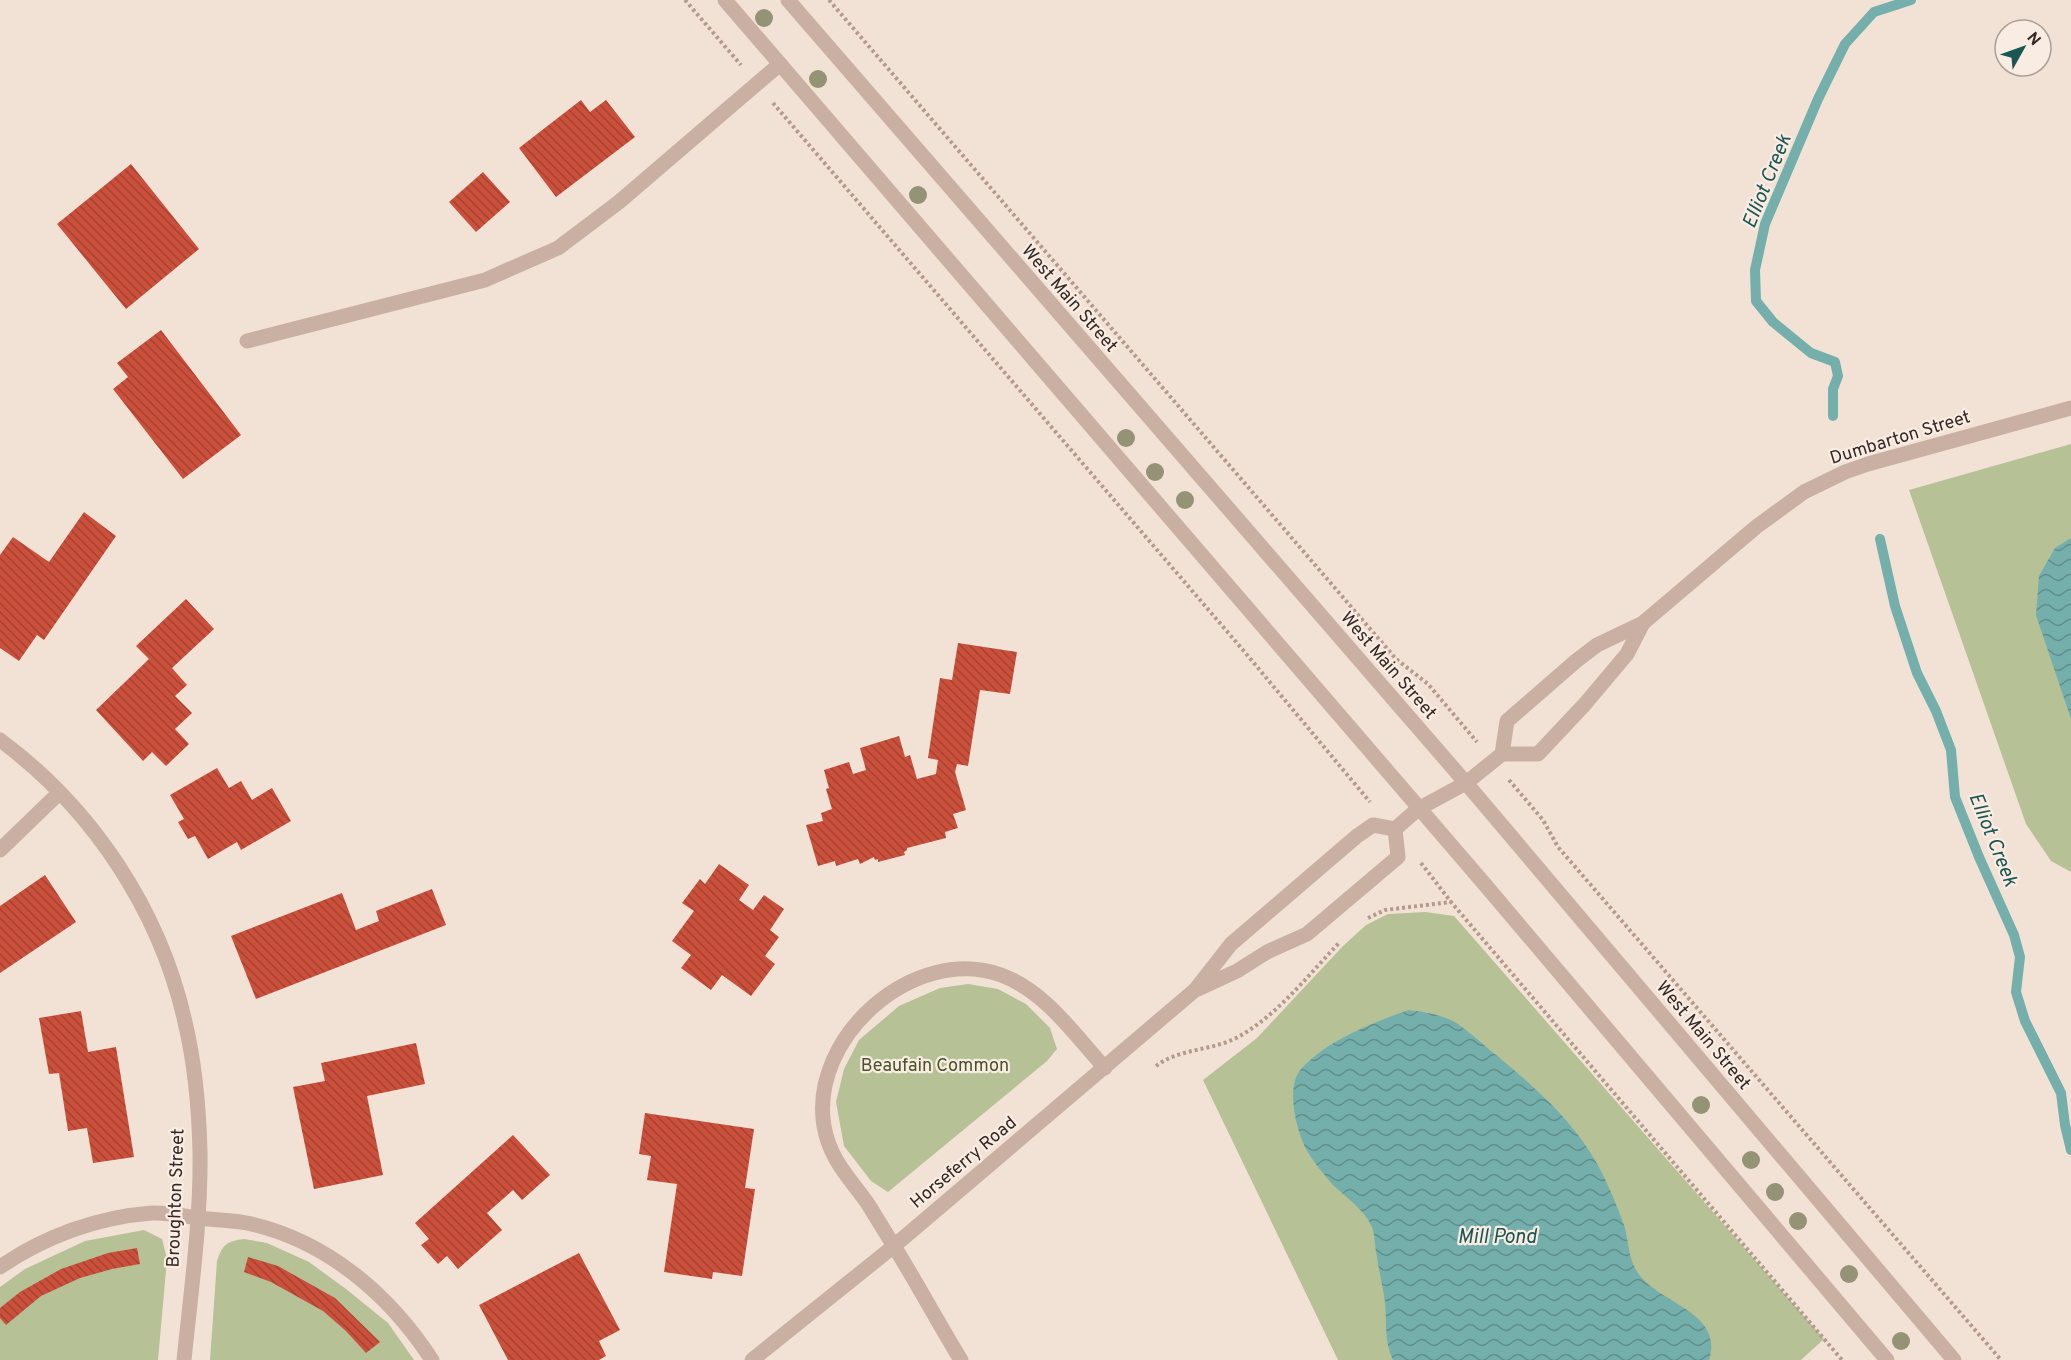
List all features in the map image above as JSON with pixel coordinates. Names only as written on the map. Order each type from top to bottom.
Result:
[{"type":"street","points":[[725,0],[1503,906],[1887,1360]]},
{"type":"street","name":"West Main Street","points":[[788,0],[1466,783],[1954,1360]]},
{"type":"street","points":[[247,341],[485,280],[558,248],[619,202],[780,64]]},
{"type":"street","name":"Dumbarton Street","points":[[1643,623],[1627,654],[1585,704],[1538,754],[1502,754],[1507,721],[1597,645],[1643,623],[1756,527],[1804,492],[1868,464],[2071,408]]},
{"type":"street","name":"Broughton Street","points":[[0,740],[35,769],[85,818],[128,881],[159,943],[174,983],[185,1022],[195,1089],[200,1153],[198,1218],[184,1360]]},
{"type":"street","points":[[1395,829],[1418,809],[1466,783],[1502,754]]},
{"type":"street","points":[[0,850],[59,793]]},
{"type":"street","name":"Horseferry Road","points":[[752,1360],[894,1246],[1105,1068],[1195,990],[1231,944],[1357,836],[1373,825],[1395,829],[1398,857],[1307,934],[1195,990]]},
{"type":"street","points":[[961,1360],[894,1246],[867,1204],[837,1164],[827,1143],[822,1106],[825,1084],[837,1051],[859,1019],[877,1003],[922,978],[944,971],[961,969],[998,974],[1014,981],[1046,1003],[1105,1068]]},
{"type":"street","points":[[0,1267],[49,1239],[77,1227],[100,1221],[155,1213],[238,1221],[297,1239],[365,1282],[385,1300],[419,1340],[432,1360]]},
{"type":"path","points":[[685,0],[1243,650],[1359,790]]},
{"type":"path","points":[[829,0],[1396,659],[1428,684],[1461,722]]},
{"type":"path","points":[[1527,801],[1543,820],[1558,847],[2001,1360]]},
{"type":"path","points":[[1430,874],[1451,902],[1842,1360]]},
{"type":"path","points":[[1361,923],[1369,916],[1385,910],[1451,902]]},
{"type":"path","points":[[1156,1066],[1166,1059],[1221,1045],[1255,1027],[1345,936]]},
{"type":"green space","points":[[2071,444],[2071,872],[2051,861],[2026,824],[1909,490]]},
{"type":"green space","points":[[1425,912],[1454,916],[1824,1339],[1801,1360],[1338,1360],[1203,1080],[1257,1038],[1342,947],[1366,925],[1388,914]]},
{"type":"green space","name":"Beaufain Common","points":[[968,984],[998,989],[1026,1004],[1050,1028],[1057,1049],[1047,1061],[888,1192],[871,1181],[844,1146],[836,1102],[844,1069],[859,1040],[899,1006],[940,988]]},
{"type":"green space","points":[[144,1230],[162,1239],[167,1259],[158,1360],[0,1360],[0,1287],[25,1269],[85,1241]]},
{"type":"green space","points":[[244,1239],[267,1243],[309,1262],[388,1323],[414,1360],[210,1360],[217,1261],[226,1245]]},
{"type":"water","points":[[2071,538],[2071,719],[2036,615],[2039,576],[2055,548]]},
{"type":"water","name":"Mill Pond","points":[[1409,1010],[1437,1015],[1459,1025],[1531,1085],[1562,1115],[1600,1169],[1625,1228],[1635,1268],[1644,1280],[1685,1308],[1707,1329],[1711,1343],[1709,1360],[1393,1360],[1387,1339],[1385,1302],[1373,1230],[1361,1210],[1331,1183],[1309,1154],[1300,1135],[1293,1098],[1297,1076],[1313,1058],[1352,1033]]},
{"type":"building","points":[[581,100],[590,112],[606,100],[635,137],[556,197],[519,148]]},
{"type":"building","points":[[131,164],[199,249],[126,309],[57,224]]},
{"type":"building","points":[[483,172],[510,202],[476,232],[449,202]]},
{"type":"building","points":[[161,330],[241,435],[183,479],[113,389],[128,377],[117,363]]},
{"type":"building","points":[[84,512],[116,536],[44,640],[37,635],[19,661],[0,648],[0,555],[13,537],[49,562]]},
{"type":"building","points":[[186,599],[214,629],[172,668],[187,685],[175,696],[192,713],[175,729],[189,744],[166,766],[152,752],[143,761],[96,710],[149,659],[136,646]]},
{"type":"building","points":[[958,643],[1017,652],[1010,694],[980,690],[968,766],[957,764],[955,772],[966,810],[953,814],[958,828],[945,832],[946,838],[907,848],[905,855],[878,862],[878,859],[875,860],[874,857],[860,864],[858,859],[836,866],[835,861],[818,866],[806,825],[823,821],[821,813],[832,809],[826,789],[829,788],[824,770],[849,762],[853,774],[866,770],[860,748],[899,736],[905,757],[910,755],[917,779],[936,774],[938,760],[928,758],[940,678],[952,680]]},
{"type":"building","points":[[217,768],[229,788],[241,781],[252,800],[272,788],[291,821],[241,850],[237,842],[208,859],[195,836],[188,839],[178,822],[184,819],[170,795]]},
{"type":"building","points":[[719,864],[749,885],[739,900],[753,910],[764,895],[784,909],[770,930],[779,937],[765,956],[775,964],[751,996],[722,975],[711,990],[681,968],[691,955],[672,941],[694,911],[682,903],[700,879],[705,884]]},
{"type":"building","points":[[45,875],[76,922],[0,973],[0,906]]},
{"type":"building","points":[[432,889],[446,925],[256,999],[231,936],[342,893],[356,930],[379,921],[376,911]]},
{"type":"building","points":[[81,1011],[88,1052],[116,1047],[134,1157],[93,1163],[87,1128],[68,1131],[59,1073],[49,1074],[39,1018]]},
{"type":"building","points":[[416,1043],[425,1084],[367,1096],[383,1175],[314,1189],[293,1087],[325,1081],[321,1063]]},
{"type":"building","points":[[645,1113],[754,1129],[745,1188],[755,1189],[742,1276],[713,1272],[712,1279],[664,1272],[677,1184],[647,1180],[651,1156],[639,1154]]},
{"type":"building","points":[[513,1135],[550,1175],[522,1200],[513,1190],[487,1213],[502,1230],[458,1269],[447,1256],[438,1264],[421,1245],[429,1239],[415,1223]]},
{"type":"building","points":[[137,1248],[140,1264],[80,1278],[41,1296],[6,1325],[0,1318],[0,1308],[20,1292],[61,1269],[108,1253]]},
{"type":"building","points":[[579,1253],[620,1330],[599,1341],[606,1356],[599,1360],[508,1360],[479,1305]]},
{"type":"building","points":[[248,1257],[278,1266],[335,1298],[380,1342],[366,1353],[323,1311],[271,1282],[244,1272]]},
{"type":"waterway","name":"Elliot Creek","points":[[1833,416],[1833,389],[1838,376],[1835,362],[1811,353],[1773,322],[1756,301],[1755,270],[1765,224],[1818,99],[1845,44],[1874,12],[1911,0]]},
{"type":"waterway","name":"Elliot Creek","points":[[1880,539],[1895,606],[1917,673],[1936,711],[1951,750],[1955,797],[2014,935],[2020,957],[2016,992],[2025,1021],[2061,1093],[2071,1150]]}]
